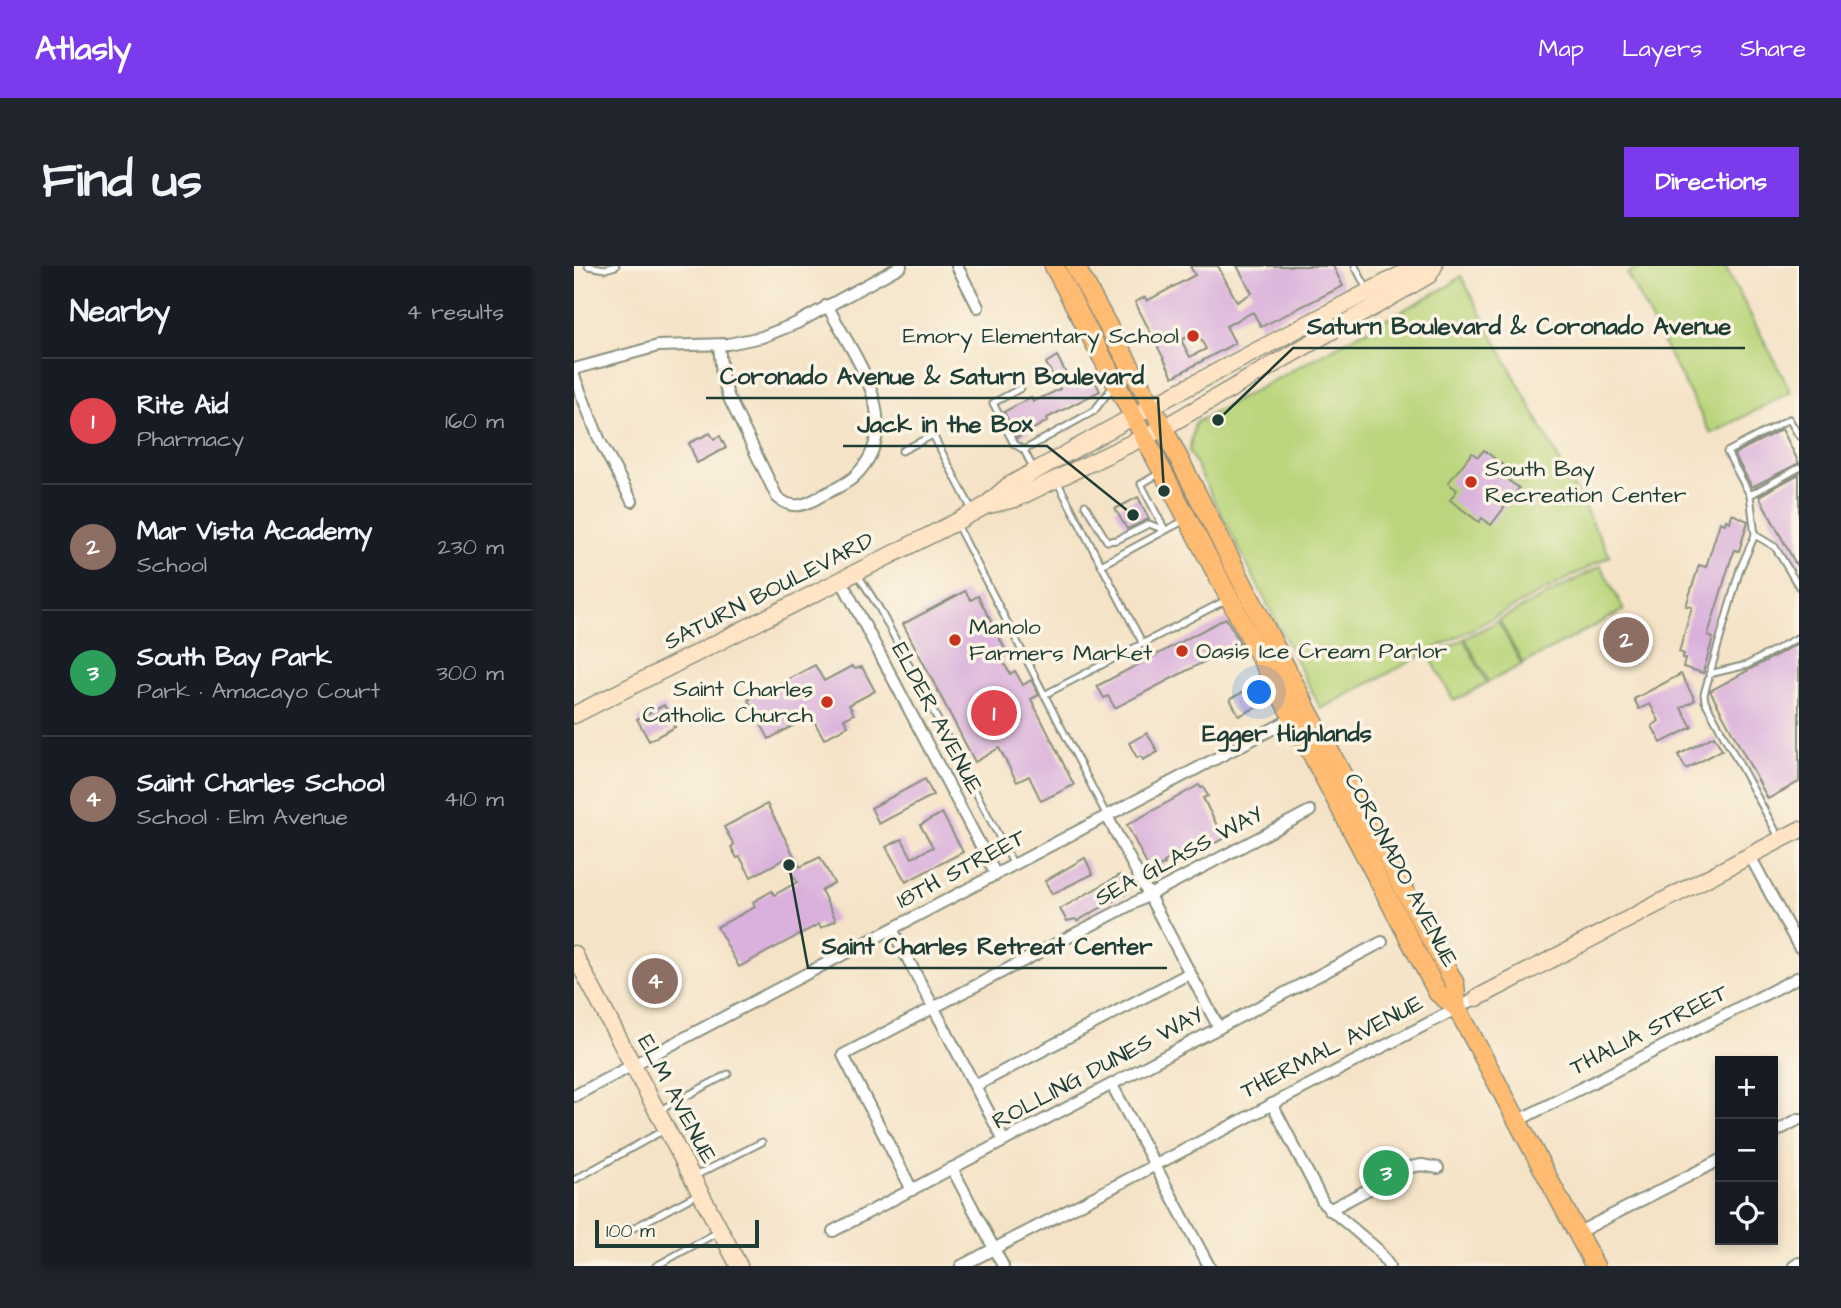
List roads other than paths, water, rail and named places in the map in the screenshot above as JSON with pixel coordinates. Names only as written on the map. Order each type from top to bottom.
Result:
[{"type":"main road","name":"CORONADO AVENUE","points":[[1054,266],[1231,598],[1301,714],[1455,984],[1457,1008],[1595,1266]]},
{"type":"main road","name":"CORONADO AVENUE","points":[[1075,266],[1152,406],[1301,714]]},
{"type":"street","points":[[574,369],[658,346],[719,345],[762,337],[797,323],[901,266]]},
{"type":"street","points":[[957,266],[978,307]]},
{"type":"street","name":"SATURN BOULEVARD","points":[[574,715],[956,522],[1034,471],[1416,266]]},
{"type":"street","name":"SATURN BOULEVARD","points":[[979,509],[1016,499],[1057,481],[1163,428],[1429,275],[1434,266]]},
{"type":"street","points":[[719,345],[722,375],[728,396],[778,497],[792,506],[805,505],[854,476],[867,461],[877,433],[878,410],[872,388],[827,305]]},
{"type":"street","points":[[574,376],[600,441],[632,501]]},
{"type":"street","name":"ELDER AVENUE","points":[[848,576],[996,875]]},
{"type":"street","name":"18TH STREET","points":[[575,1094],[1301,714]]},
{"type":"street","name":"SEA GLASS WAY","points":[[912,1189],[843,1055],[1310,811]]},
{"type":"street","points":[[1107,816],[1219,1028]]},
{"type":"street","name":"THERMAL AVENUE","points":[[961,1266],[1799,830]]},
{"type":"street","points":[[1750,856],[1799,947]]},
{"type":"street","points":[[892,929],[1004,1141]]},
{"type":"street","name":"ROLLING DUNES WAY","points":[[833,1231],[1382,942]]},
{"type":"street","name":"ELM AVENUE","points":[[574,954],[739,1266]]},
{"type":"street","points":[[975,1086],[1190,973]]},
{"type":"street","name":"THALIA STREET","points":[[1517,1121],[1799,976]]},
{"type":"street","points":[[1112,1085],[1209,1266]]},
{"type":"street","points":[[1272,1104],[1329,1210],[1376,1248],[1389,1266]]},
{"type":"street","points":[[1778,1130],[1799,1119]]},
{"type":"street","points":[[1577,1233],[1715,1163]]},
{"type":"street","points":[[1329,1210],[1411,1167],[1422,1165],[1438,1168]]},
{"type":"street","points":[[953,1168],[1003,1266]]},
{"type":"street","points":[[1794,1266],[1799,1264]]},
{"type":"lane","points":[[588,266],[616,266]]},
{"type":"lane","points":[[1355,266],[1368,292]]},
{"type":"lane","points":[[1024,450],[1094,411],[1116,382]]},
{"type":"lane","points":[[1021,388],[993,403],[1014,444],[1024,450],[1034,471]]},
{"type":"lane","points":[[1781,840],[1705,701],[1704,694],[1740,569],[1755,535],[1750,495],[1727,452],[1789,419],[1799,436]]},
{"type":"lane","points":[[902,451],[933,435],[979,509]]},
{"type":"lane","points":[[1750,495],[1799,468]]},
{"type":"lane","points":[[1163,472],[1141,484],[1165,530]]},
{"type":"lane","points":[[1057,481],[1143,644]]},
{"type":"lane","points":[[1086,505],[1107,541],[1117,540],[1149,524],[1165,530]]},
{"type":"lane","points":[[1101,565],[1188,518]]},
{"type":"lane","points":[[956,522],[1107,816]]},
{"type":"lane","points":[[1755,535],[1776,547],[1799,587]]},
{"type":"lane","points":[[848,576],[879,608],[1014,865]]},
{"type":"lane","points":[[1044,695],[1231,598]]},
{"type":"lane","points":[[1709,674],[1747,665],[1799,637]]},
{"type":"lane","points":[[657,1112],[728,1074]]},
{"type":"lane","points":[[574,1180],[667,1129]]},
{"type":"lane","points":[[692,1177],[762,1142]]},
{"type":"lane","points":[[620,1235],[701,1193]]},
{"type":"lane","points":[[656,1266],[721,1231]]},
{"type":"place","name":"Emory Elementary School","points":[[1193,336]]},
{"type":"place","name":"Saturn Boulevard & Coronado Avenue","points":[[1218,420]]},
{"type":"place","name":"South Bay Recreation Center","points":[[1471,482]]},
{"type":"place","name":"Coronado Avenue & Saturn Boulevard","points":[[1164,491]]},
{"type":"place","name":"Jack in the Box","points":[[1133,515]]},
{"type":"place","name":"Manolo Farmers Market","points":[[955,640]]},
{"type":"place","name":"Mar Vista Academy","points":[[1626,640]]},
{"type":"place","name":"Oasis Ice Cream Parlor","points":[[1182,651]]},
{"type":"place","name":"Saint Charles Catholic Church","points":[[827,702]]},
{"type":"place","name":"Rite Aid","points":[[994,713]]},
{"type":"place","name":"Saint Charles Retreat Center","points":[[789,865]]},
{"type":"place","name":"Saint Charles School","points":[[655,981]]},
{"type":"place","name":"South Bay Park","points":[[1386,1173]]},
{"type":"district","name":"Egger Highlands","points":[[1287,734]]}]
